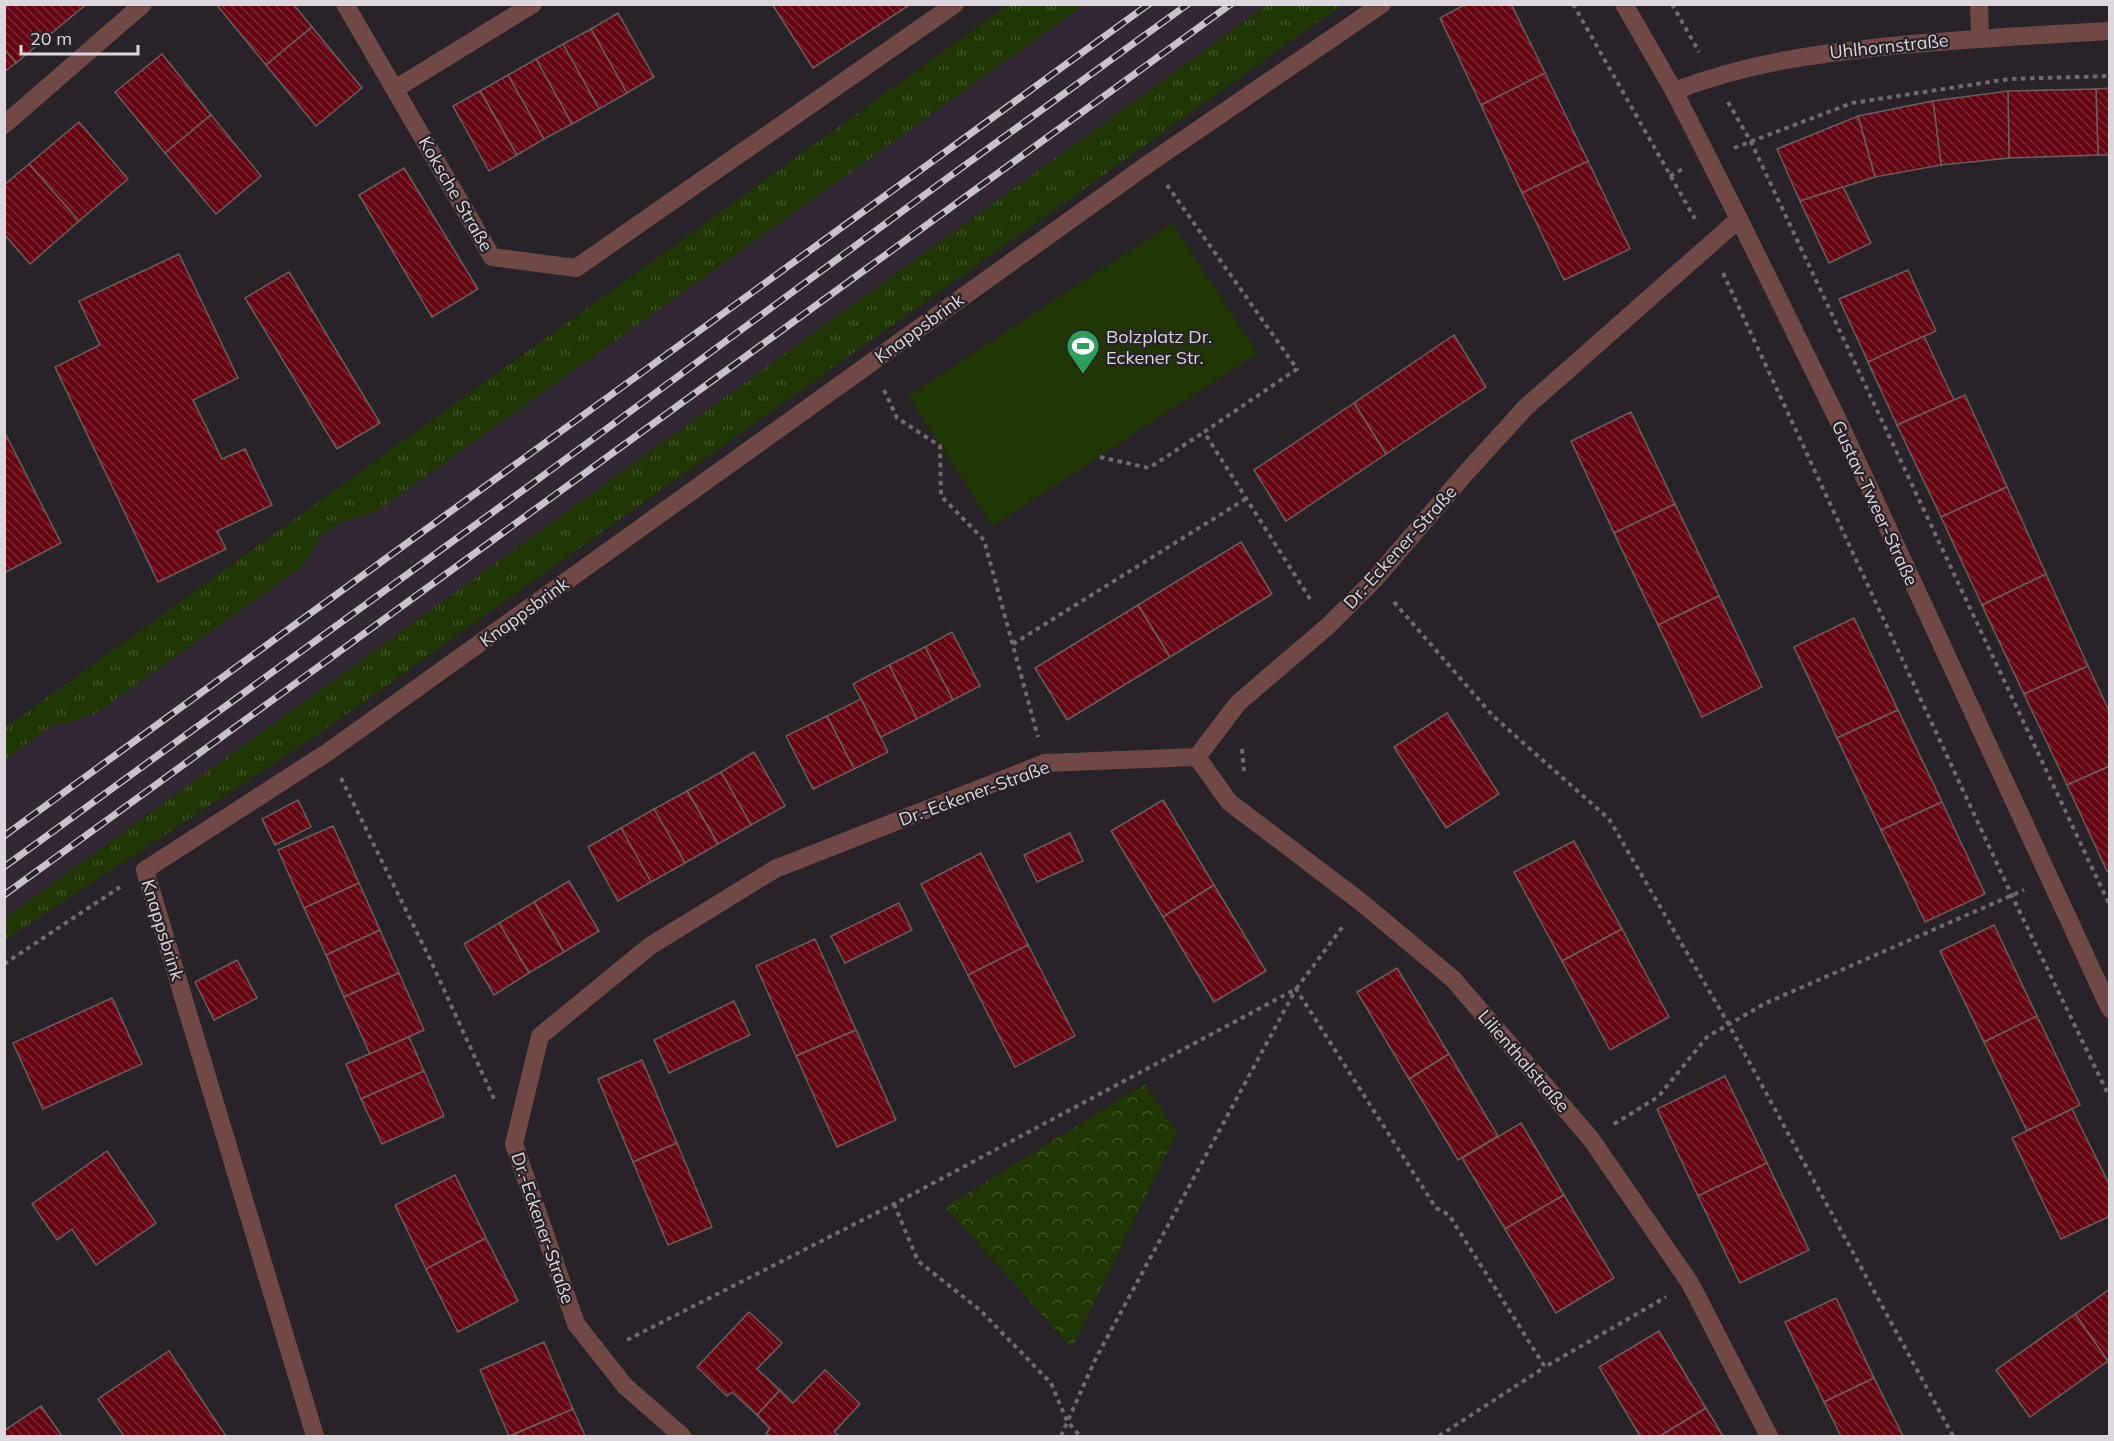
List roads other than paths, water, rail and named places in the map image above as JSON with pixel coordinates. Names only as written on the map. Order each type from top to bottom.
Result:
[{"type":"street","points":[[4,124],[143,4]]},
{"type":"street","name":"Koksche Straße","points":[[345,4],[492,257],[576,268],[955,4]]},
{"type":"street","points":[[395,89],[533,4]]},
{"type":"street","name":"Knappsbrink","points":[[315,1437],[145,870],[328,752],[1151,162],[1382,4]]},
{"type":"street","name":"Gustav-Tweer-Straße","points":[[1624,4],[1674,91],[1836,418],[2109,1009]]},
{"type":"street","points":[[1979,4],[1980,37]]},
{"type":"street","name":"Uhlhornstraße","points":[[1674,91],[1713,76],[1743,68],[1820,53],[1980,37],[2109,32]]},
{"type":"street","name":"Dr.-Eckener-Straße","points":[[682,1437],[625,1386],[576,1324],[514,1144],[540,1036],[650,946],[775,869],[1045,763],[1197,757],[1238,703],[1328,626],[1375,579],[1464,475],[1527,407],[1739,219]]},
{"type":"street","name":"Lilienthalstraße","points":[[1197,757],[1229,802],[1361,902],[1453,979],[1591,1139],[1690,1283],[1769,1437]]},
{"type":"railway","points":[[4,836],[1149,4]]},
{"type":"railway","points":[[4,867],[1188,4]]},
{"type":"railway","points":[[4,895],[1231,4]]},
{"type":"place","name":"Bolzplatz Dr. Eckener Str.","points":[[1083,375]]}]
